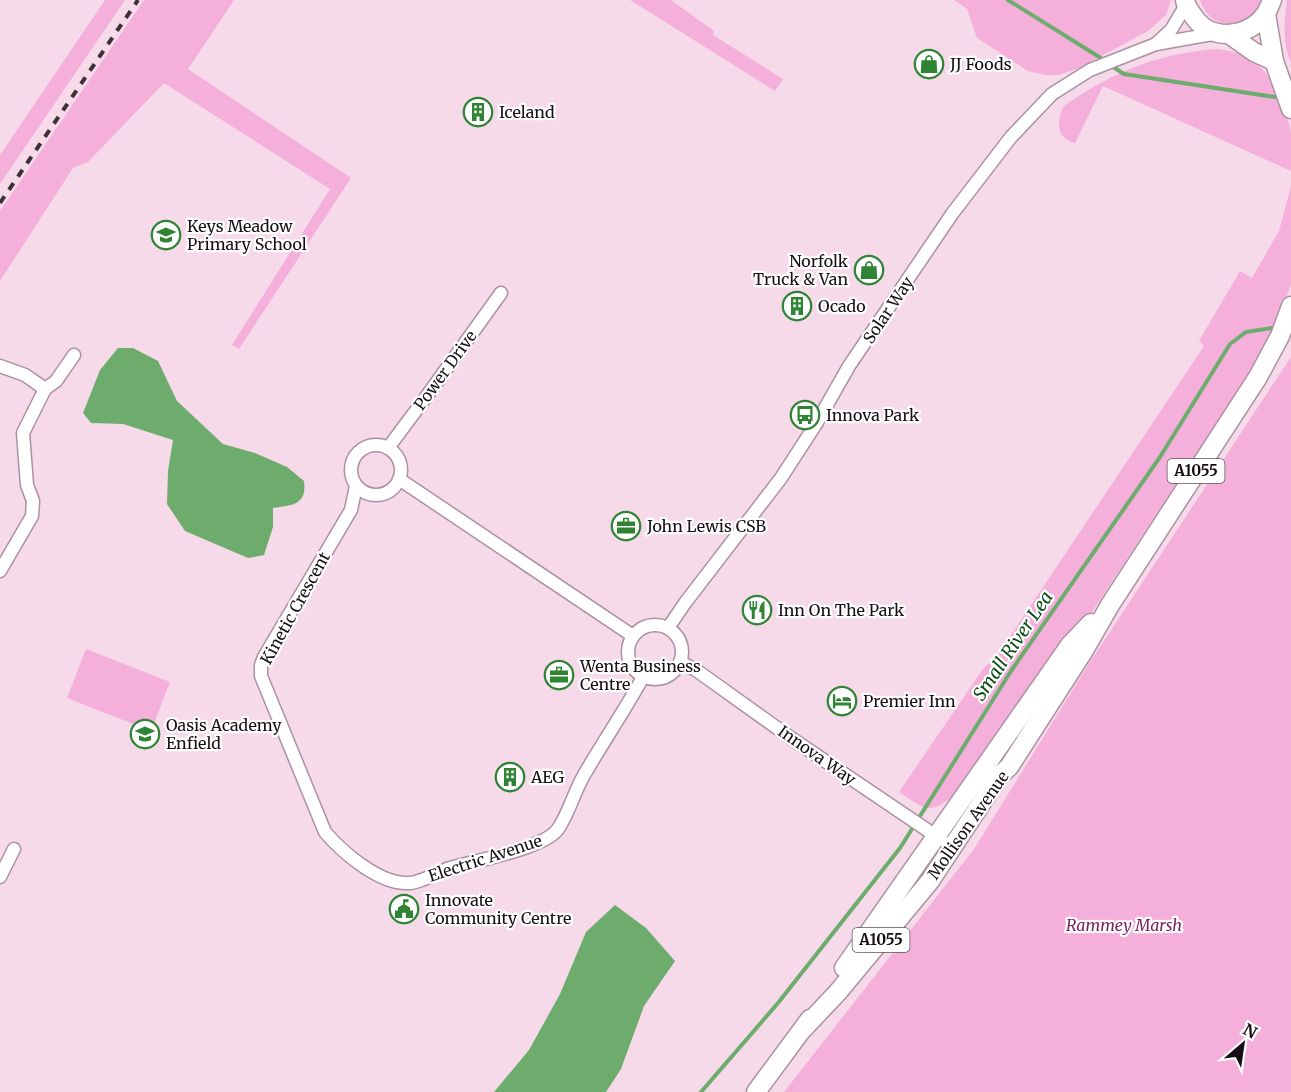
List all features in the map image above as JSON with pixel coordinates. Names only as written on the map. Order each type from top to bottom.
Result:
[{"type":"main road","points":[[1186,2],[1197,22],[1204,28],[1224,34],[1274,61]]},
{"type":"main road","points":[[1224,34],[1252,28],[1269,7]]},
{"type":"main road","points":[[1269,7],[1274,61],[1291,109]]},
{"type":"main road","name":"Mollison Avenue","points":[[804,1028],[846,983],[930,881],[953,848],[1077,662],[1110,605],[1258,377],[1286,320]]},
{"type":"main road","name":"Mollison Avenue","points":[[756,1092],[804,1028],[928,831],[1070,645],[1110,605]]},
{"type":"street","name":"Solar Way","points":[[1156,44],[1171,30],[1186,2]]},
{"type":"street","name":"Solar Way","points":[[668,628],[781,478],[816,424],[849,366],[977,179],[1011,137],[1052,94],[1090,70],[1156,44],[1224,34]]},
{"type":"street","name":"Power Drive","points":[[388,448],[501,292]]},
{"type":"street","points":[[0,571],[32,516],[33,501],[27,485],[23,433],[45,389],[50,387],[62,374],[74,355]]},
{"type":"street","points":[[0,366],[26,375],[45,389]]},
{"type":"street","points":[[381,445],[388,448],[398,458],[401,472],[399,479],[395,486],[383,494],[368,494],[356,486],[350,470],[355,456],[366,447],[381,445]]},
{"type":"street","points":[[399,479],[633,636]]},
{"type":"street","name":"Kinetic Crescent","points":[[325,832],[261,676],[261,665],[351,510],[356,486]]},
{"type":"street","points":[[647,626],[668,628],[681,643],[680,662],[675,670],[669,676],[651,679],[636,672],[628,657],[633,636],[647,626]]},
{"type":"street","name":"Innova Way","points":[[680,662],[696,670],[953,848]]},
{"type":"street","name":"Electric Avenue","points":[[325,832],[335,844],[364,867],[384,878],[409,883],[448,869],[516,850],[550,836],[558,829],[582,777],[627,707],[643,677]]},
{"type":"street","points":[[0,877],[14,849]]},
{"type":"green space","points":[[105,0],[125,0],[0,184],[0,155]]},
{"type":"green space","points":[[144,0],[234,0],[188,69],[351,178],[239,349],[232,345],[330,189],[164,83],[88,162],[73,168],[0,281],[0,211]]},
{"type":"green space","points":[[630,0],[671,0],[714,31],[713,35],[783,79],[775,91]]},
{"type":"green space","points":[[954,0],[1171,0],[1166,15],[1148,31],[1079,68],[1059,75],[1045,75],[1028,71],[977,38],[967,9]]},
{"type":"green space","points":[[1200,0],[1263,0],[1249,17],[1231,24],[1213,19],[1205,11]]},
{"type":"green space","points":[[1287,0],[1291,0],[1291,63],[1285,40]]},
{"type":"green space","points":[[1218,49],[1243,55],[1253,61],[1261,67],[1273,84],[1289,123],[1291,171],[1103,86],[1075,143],[1064,138],[1061,133],[1059,123],[1064,106],[1100,83],[1156,60],[1196,51]]},
{"type":"green space","points":[[1291,186],[1291,284],[1264,351],[1084,624],[957,793],[933,808],[916,803],[899,792],[983,669],[999,653],[1204,346],[1199,341],[1240,271],[1252,278],[1279,231]]},
{"type":"green space","name":"Rammey Marsh","points":[[1291,357],[1291,1092],[784,1092],[974,849],[1090,662]]},
{"type":"green space","points":[[86,649],[170,682],[151,731],[67,698]]},
{"type":"shaded area","points":[[118,348],[133,348],[158,361],[177,401],[223,444],[255,453],[287,467],[304,481],[301,499],[292,504],[273,508],[273,527],[264,555],[248,558],[185,531],[167,504],[168,471],[173,440],[123,424],[91,423],[83,413],[100,370]]},
{"type":"shaded area","points":[[615,905],[646,928],[675,961],[644,1006],[621,1069],[606,1092],[494,1092],[529,1050],[560,994],[586,932]]},
{"type":"waterway","points":[[1008,0],[1104,60]]},
{"type":"waterway","points":[[1110,65],[1124,74],[1281,98]]},
{"type":"waterway","name":"Small River Lea","points":[[701,1092],[778,1003],[900,848],[1011,671],[1160,457],[1230,344],[1246,332],[1278,327]]},
{"type":"railway","points":[[0,203],[138,0]]},
{"type":"place","name":"JJ Foods","points":[[929,64]]},
{"type":"place","name":"Iceland","points":[[478,112]]},
{"type":"place","name":"Keys Meadow Primary School","points":[[166,235]]},
{"type":"place","name":"Norfolk Truck & Van","points":[[869,270]]},
{"type":"place","name":"Ocado","points":[[797,306]]},
{"type":"place","name":"Innova Park","points":[[805,415]]},
{"type":"place","name":"John Lewis CSB","points":[[626,526]]},
{"type":"place","name":"Inn On The Park","points":[[757,610]]},
{"type":"place","name":"Wenta Business Centre","points":[[559,675]]},
{"type":"place","name":"Premier Inn","points":[[842,701]]},
{"type":"place","name":"Oasis Academy Enfield","points":[[145,734]]},
{"type":"place","name":"AEG","points":[[510,777]]},
{"type":"place","name":"Innovate Community Centre","points":[[404,909]]}]
